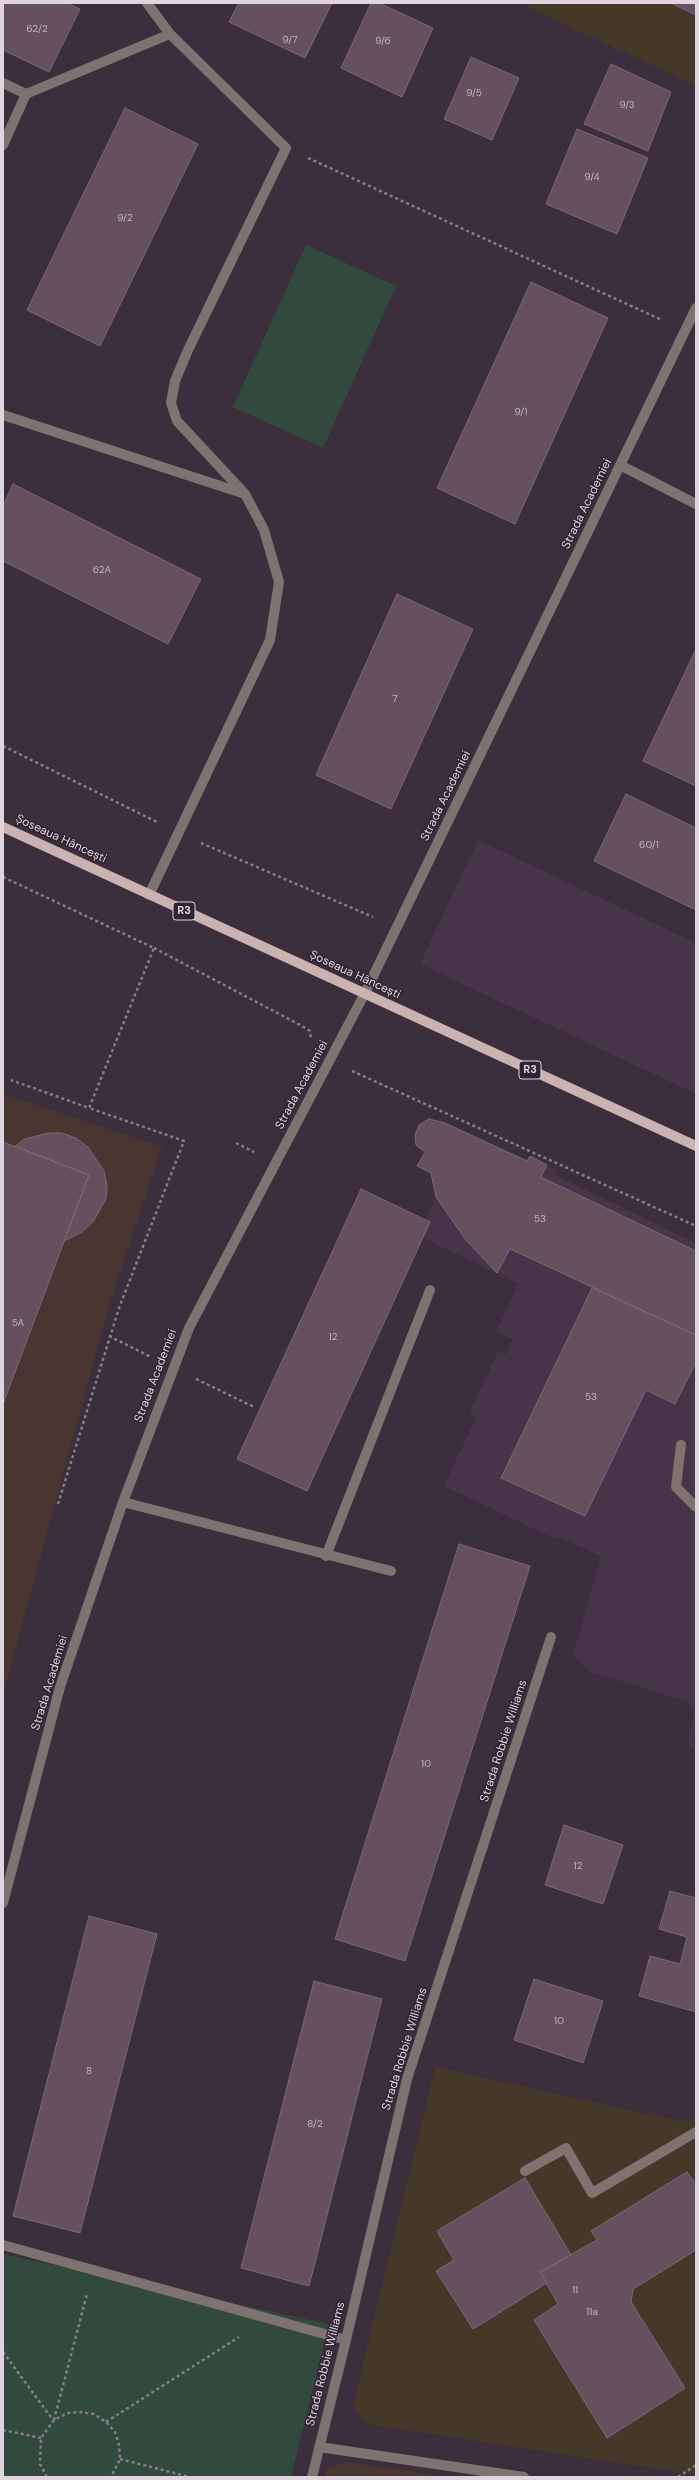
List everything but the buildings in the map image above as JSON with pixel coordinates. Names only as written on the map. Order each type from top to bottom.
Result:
[{"type":"main road","name":"Șoseaua Hâncești","points":[[3,827],[696,1146]]},
{"type":"street","points":[[147,3],[170,34],[286,148],[188,350],[175,381],[170,403],[177,421],[245,494],[264,530],[280,582],[270,640],[149,895]]},
{"type":"street","points":[[3,145],[26,94],[170,34]]},
{"type":"street","points":[[3,83],[26,94]]},
{"type":"street","name":"Strada Academiei","points":[[3,1903],[60,1687],[123,1502],[189,1328],[365,994],[696,308]]},
{"type":"street","points":[[3,416],[245,494]]},
{"type":"street","points":[[620,465],[696,504]]},
{"type":"street","points":[[326,1556],[430,1290]]},
{"type":"street","points":[[681,1445],[676,1488],[696,1506]]},
{"type":"street","points":[[123,1502],[326,1556],[391,1571]]},
{"type":"street","name":"Strada Robbie Williams","points":[[312,2477],[346,2340],[407,2079],[551,1637]]},
{"type":"street","points":[[525,2171],[566,2148],[592,2193],[696,2132]]},
{"type":"street","points":[[3,2245],[92,2272],[346,2340]]},
{"type":"street","points":[[319,2447],[524,2477]]},
{"type":"path","points":[[286,148],[685,331]]},
{"type":"path","points":[[3,746],[178,833],[397,927]]},
{"type":"path","points":[[3,877],[154,948],[249,996],[310,1031],[311,1040],[309,1046]]},
{"type":"path","points":[[89,1108],[154,948]]},
{"type":"path","points":[[11,1080],[184,1141],[119,1308],[58,1504]]},
{"type":"path","points":[[393,1088],[696,1226]]},
{"type":"path","points":[[236,1143],[248,1151],[260,1152]]},
{"type":"path","points":[[45,2476],[40,2464],[41,2438],[54,2420],[92,2272]]},
{"type":"path","points":[[106,2422],[268,2318]]},
{"type":"path","points":[[3,2352],[54,2420]]},
{"type":"path","points":[[54,2420],[68,2413],[81,2412],[94,2414],[106,2422],[115,2432],[119,2445],[120,2459],[111,2477]]},
{"type":"path","points":[[3,2430],[41,2438]]},
{"type":"path","points":[[120,2459],[190,2477]]},
{"type":"path","points":[[678,2477],[696,2465]]},
{"type":"shaded area","points":[[519,3],[696,3],[696,86]]},
{"type":"shaded area","points":[[478,840],[696,943],[696,1094],[420,964]]},
{"type":"shaded area","points":[[3,1094],[162,1147],[109,1306],[3,1695]]},
{"type":"shaded area","points":[[429,1119],[445,1123],[527,1160],[530,1156],[557,1170],[555,1175],[696,1243],[696,1753],[688,1743],[694,1713],[688,1702],[591,1672],[573,1655],[601,1556],[558,1537],[557,1540],[444,1486],[476,1417],[469,1414],[498,1351],[506,1354],[513,1339],[496,1332],[518,1284],[419,1236],[436,1197],[431,1173],[417,1166],[425,1152],[416,1145],[415,1141],[419,1125]]},
{"type":"shaded area","points":[[435,2067],[675,2120],[696,2119],[696,2475],[366,2424],[353,2405]]},
{"type":"shaded area","points":[[346,2462],[449,2477],[325,2477],[327,2469]]},
{"type":"green space","points":[[306,245],[396,286],[323,448],[233,407]]},
{"type":"green space","points":[[3,2254],[329,2324],[291,2477],[3,2477]]}]
